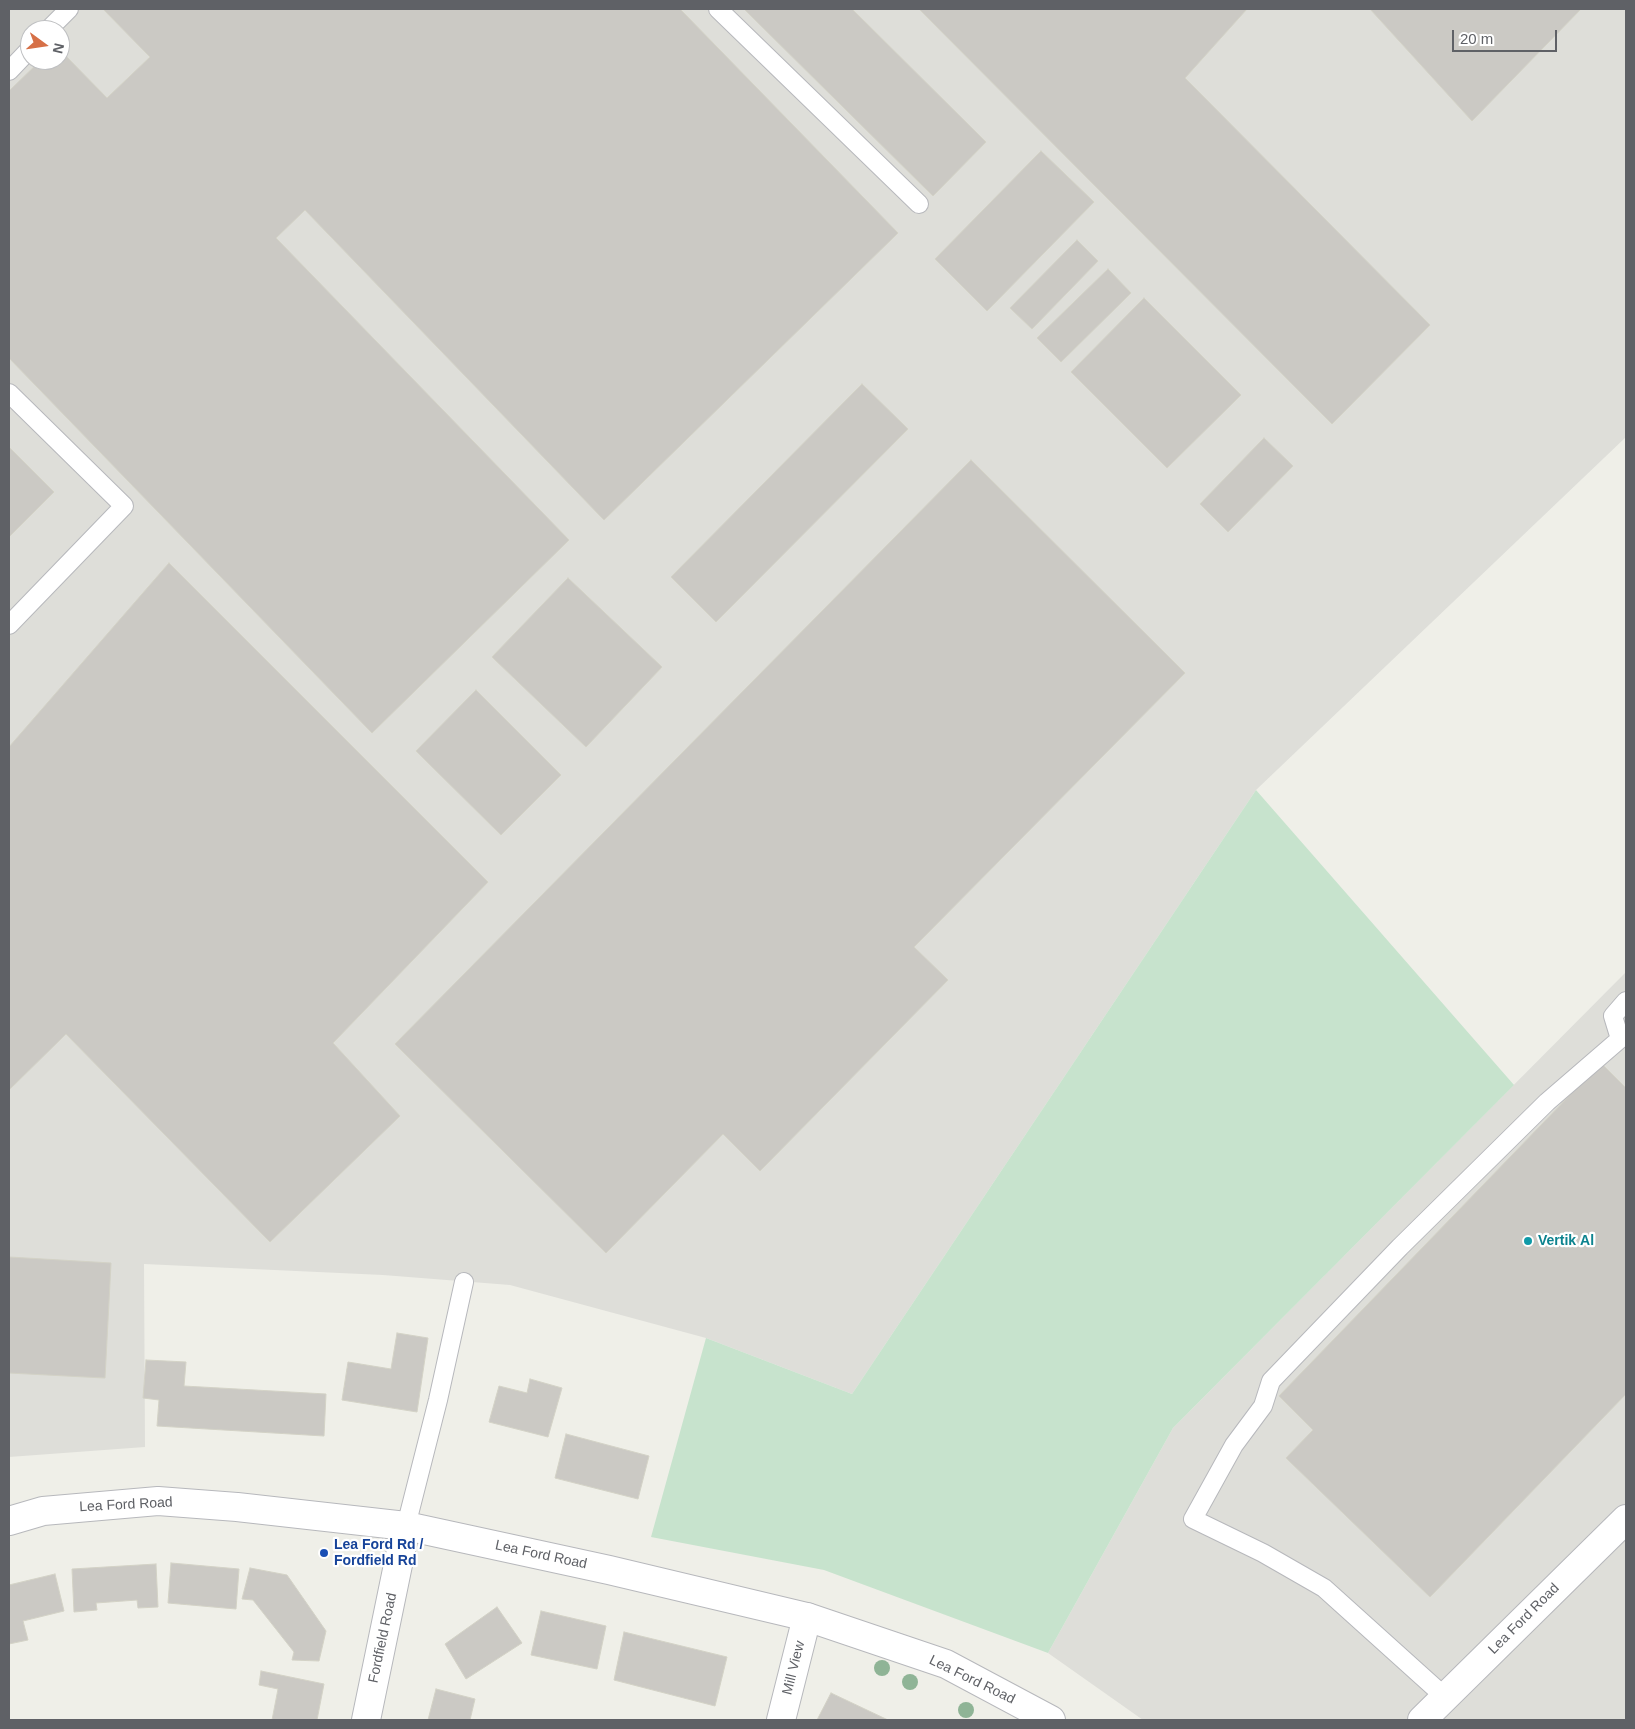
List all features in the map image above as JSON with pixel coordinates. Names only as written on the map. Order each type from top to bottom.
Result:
[{"type":"street","name":"Lea Ford Road","points":[[9,1521],[43,1511],[158,1501],[237,1507],[406,1526],[609,1570],[807,1616],[946,1664],[1051,1720]]},
{"type":"street","name":"Lea Ford Road","points":[[1422,1720],[1626,1519]]},
{"type":"street","name":"Fordfield Road","points":[[366,1720],[406,1526]]},
{"type":"street","name":"Mill View","points":[[781,1720],[807,1616]]},
{"type":"lane","points":[[58,20],[69,9]]},
{"type":"lane","points":[[718,9],[919,204]]},
{"type":"lane","points":[[9,71],[20,59]]},
{"type":"lane","points":[[9,393],[124,506],[9,625]]},
{"type":"lane","points":[[1445,1697],[1324,1588],[1263,1553],[1192,1519],[1234,1445],[1263,1406],[1271,1381],[1400,1246],[1547,1102],[1620,1039],[1613,1016],[1626,1001]]},
{"type":"lane","points":[[406,1526],[438,1400],[464,1282]]},
{"type":"shaded area","points":[[9,9],[1626,9],[1626,437],[1256,790],[852,1394],[706,1338],[510,1285],[383,1275],[144,1264],[145,1447],[9,1457]]},
{"type":"shaded area","points":[[1626,972],[1626,1720],[1143,1720],[1048,1653],[1173,1428]]},
{"type":"green space","points":[[1256,790],[1514,1085],[1173,1428],[1048,1653],[824,1570],[651,1537],[706,1338],[852,1394]]},
{"type":"building","points":[[103,9],[680,9],[898,233],[604,520],[305,210],[276,238],[569,540],[372,733],[9,358],[9,91],[31,70],[70,70],[70,60],[107,98],[150,57]]},
{"type":"building","points":[[744,9],[852,9],[986,142],[933,196]]},
{"type":"building","points":[[919,9],[1247,9],[1185,78],[1430,325],[1332,424]]},
{"type":"building","points":[[1370,9],[1581,9],[1472,121]]},
{"type":"building","points":[[1041,151],[1094,202],[987,311],[935,259]]},
{"type":"building","points":[[1077,240],[1098,261],[1032,329],[1010,308]]},
{"type":"building","points":[[1108,269],[1131,293],[1061,362],[1037,338]]},
{"type":"building","points":[[1144,298],[1241,395],[1167,468],[1071,372]]},
{"type":"building","points":[[862,384],[908,429],[716,622],[671,577]]},
{"type":"building","points":[[1264,438],[1293,466],[1228,532],[1200,504]]},
{"type":"building","points":[[9,447],[54,492],[9,537]]},
{"type":"building","points":[[971,460],[1185,673],[914,947],[948,980],[760,1171],[723,1134],[606,1253],[395,1044]]},
{"type":"building","points":[[169,563],[488,882],[333,1043],[400,1116],[270,1242],[66,1034],[9,1090],[9,747]]},
{"type":"building","points":[[568,578],[662,667],[586,747],[492,657]]},
{"type":"building","points":[[476,690],[561,775],[501,835],[416,751]]},
{"type":"building","name":"Vertik Al","points":[[1601,1063],[1626,1088],[1626,1394],[1430,1597],[1286,1458],[1313,1430],[1279,1396]]},
{"type":"building","points":[[9,1257],[111,1263],[105,1378],[9,1373]]},
{"type":"building","points":[[397,1333],[428,1338],[417,1412],[342,1400],[348,1362],[391,1369]]},
{"type":"building","points":[[146,1360],[186,1362],[184,1386],[326,1394],[324,1436],[157,1426],[159,1400],[143,1398]]},
{"type":"building","points":[[530,1379],[562,1388],[548,1437],[489,1422],[499,1386],[527,1393]]},
{"type":"building","points":[[566,1434],[649,1456],[638,1499],[555,1478]]},
{"type":"building","points":[[171,1563],[239,1569],[236,1609],[168,1603]]},
{"type":"building","points":[[156,1564],[158,1607],[138,1608],[137,1600],[96,1603],[97,1610],[74,1612],[72,1569]]},
{"type":"building","points":[[250,1568],[287,1575],[326,1631],[319,1661],[292,1660],[294,1652],[253,1600],[242,1599]]},
{"type":"building","points":[[55,1574],[64,1611],[23,1621],[28,1640],[9,1644],[9,1585]]},
{"type":"building","points":[[497,1607],[522,1643],[466,1679],[445,1644]]},
{"type":"building","points":[[541,1611],[606,1626],[597,1669],[531,1655]]},
{"type":"building","points":[[624,1632],[727,1657],[715,1706],[614,1680]]},
{"type":"building","points":[[261,1671],[324,1684],[317,1720],[272,1720],[278,1689],[259,1685]]},
{"type":"building","points":[[436,1689],[475,1699],[470,1720],[428,1720]]},
{"type":"building","points":[[831,1693],[888,1720],[817,1720]]},
{"type":"place","name":"Vertik Al","points":[[1528,1241]]},
{"type":"place","name":"Lea Ford Rd / Fordfield Rd","points":[[324,1553]]}]
